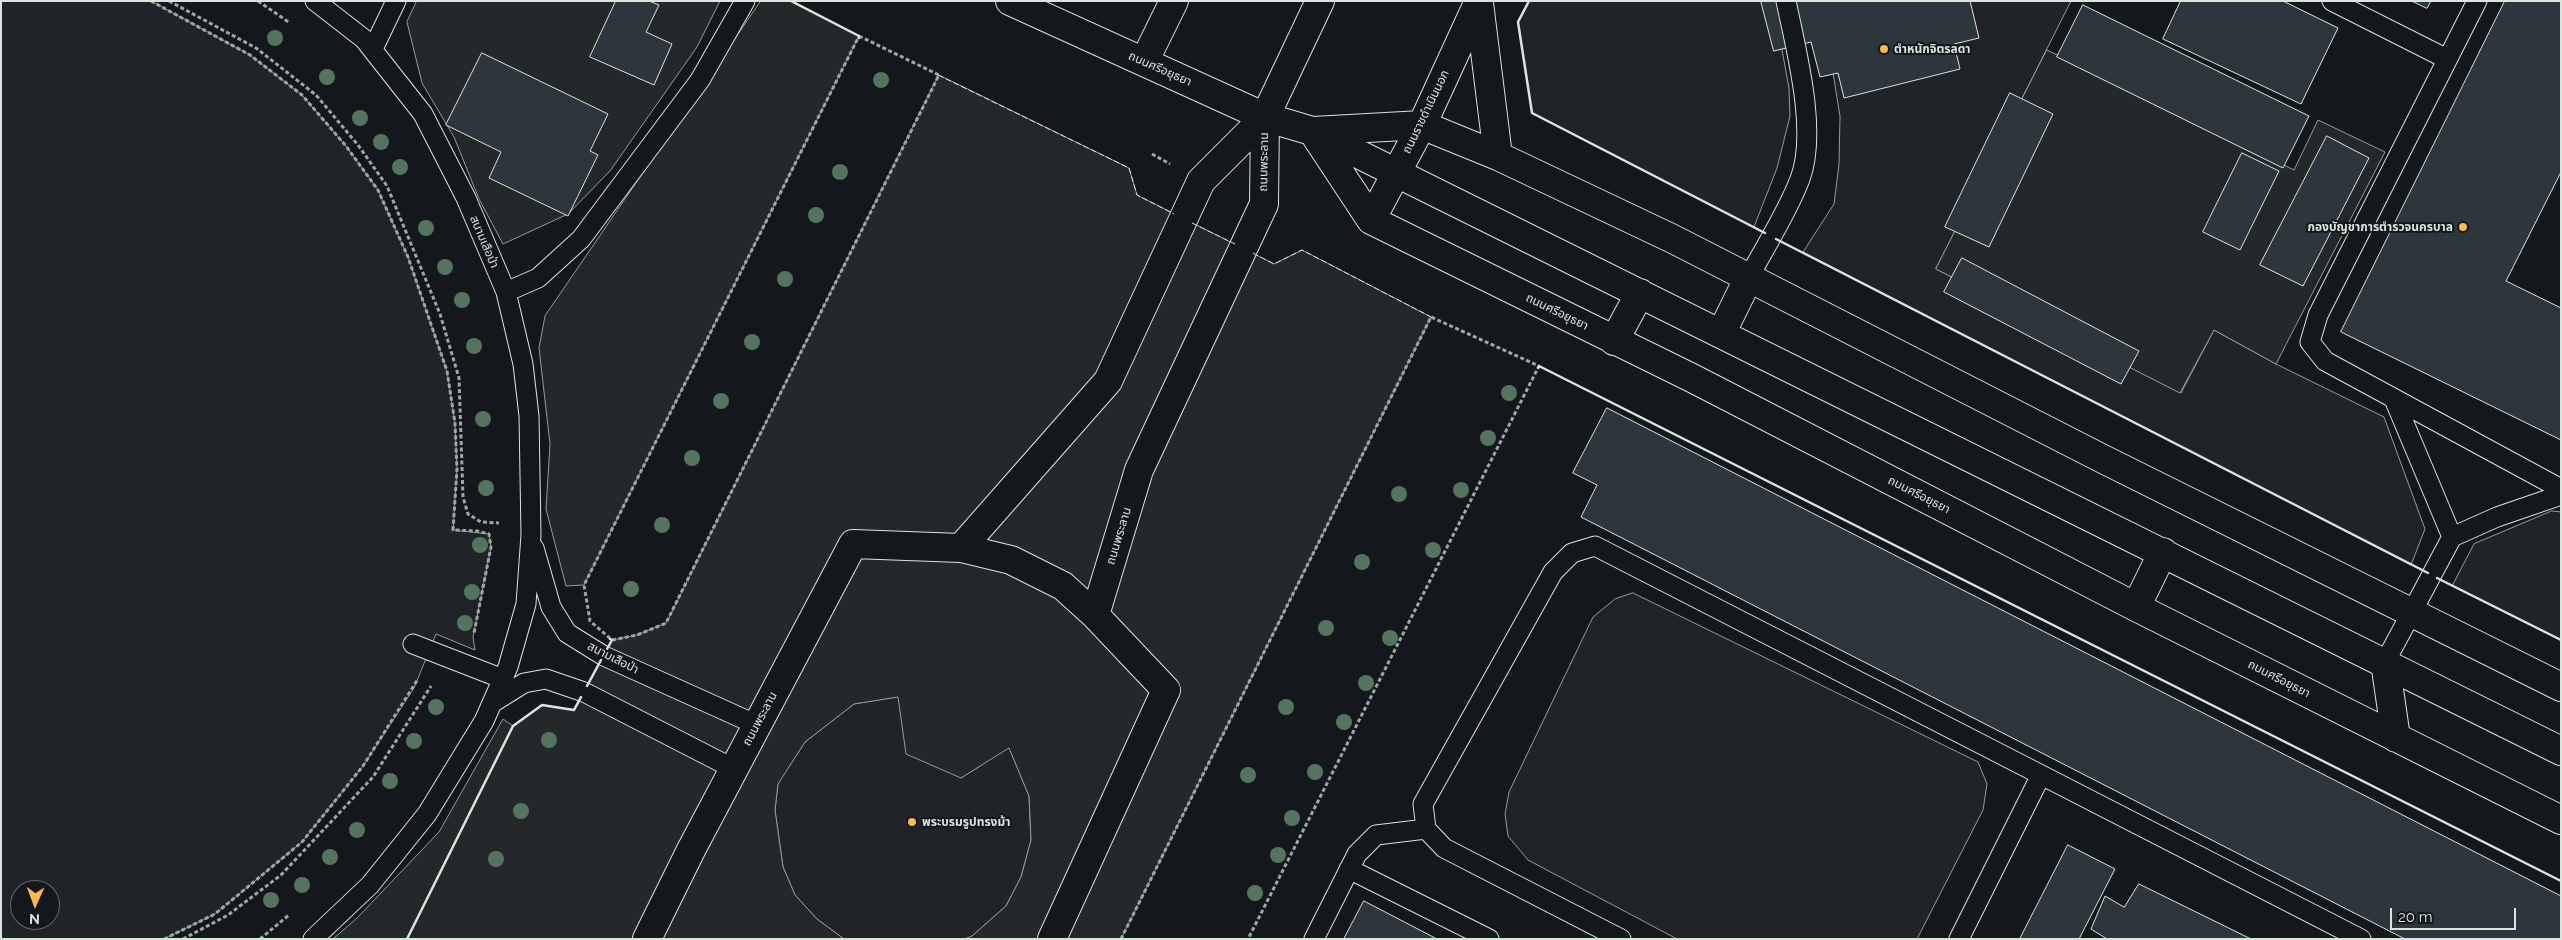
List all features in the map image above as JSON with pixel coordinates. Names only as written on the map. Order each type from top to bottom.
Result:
[{"type":"main road","points":[[1025,4],[1055,1]]},
{"type":"main road","points":[[1144,62],[1174,1]]},
{"type":"main road","points":[[1265,117],[1320,1]]},
{"type":"main road","points":[[1479,1],[1498,156]]},
{"type":"main road","name":"ถนนราชดำเนินนอก","points":[[1370,220],[1422,125],[1479,1]]},
{"type":"main road","name":"ถนนศรีอยุธยา","points":[[1025,4],[1144,62],[1265,117],[1312,131],[2561,751]]},
{"type":"main road","name":"ถนนพระลาน","points":[[961,548],[1108,381],[1201,180],[1265,117]]},
{"type":"main road","name":"ถนนพระลาน","points":[[1095,615],[1139,470],[1264,204],[1265,117]]},
{"type":"main road","name":"ถนนศรีอยุธยา","points":[[1312,131],[1422,125],[1498,156],[1749,277],[2101,458],[2561,687]]},
{"type":"main road","points":[[1312,131],[1370,220]]},
{"type":"main road","name":"ถนนศรีอยุธยา","points":[[1370,220],[1614,341],[2136,608],[2396,738],[2559,815]]},
{"type":"main road","points":[[1721,334],[1749,277]]},
{"type":"main road","points":[[1614,341],[1640,293]]},
{"type":"main road","name":"ถนนพระลาน","points":[[647,939],[853,544],[961,548],[1011,560],[1063,586],[1095,615],[1166,690],[1052,939]]},
{"type":"main road","points":[[2136,608],[2163,552]]},
{"type":"main road","points":[[2385,662],[2396,738]]},
{"type":"lane","name":"สนามเสือป่า","points":[[313,939],[370,886],[427,814],[484,721],[503,679],[526,604],[530,535],[529,416],[524,364],[506,292],[466,198],[423,114],[364,39],[315,1]]},
{"type":"lane","points":[[373,49],[396,1]]},
{"type":"lane","points":[[506,292],[538,278],[581,239],[700,80],[746,1]]},
{"type":"lane","points":[[1749,277],[1800,178],[1806,146],[1805,99],[1786,1]]},
{"type":"lane","points":[[2332,1],[2448,59]]},
{"type":"lane","points":[[2476,1],[2318,315],[2310,342],[2325,361],[2561,490]]},
{"type":"lane","points":[[2394,399],[2452,537]]},
{"type":"lane","points":[[2385,662],[2452,537],[2497,517],[2561,495]]},
{"type":"lane","name":"สนามเสือป่า","points":[[530,535],[551,608],[567,633],[604,656],[757,725]]},
{"type":"lane","points":[[1621,939],[1444,848],[1426,828],[1423,804],[1553,572],[1572,553],[1595,546],[2041,775],[2335,933],[2361,939]]},
{"type":"lane","points":[[413,644],[503,679]]},
{"type":"lane","name":"สนามเสือป่า","points":[[492,704],[524,683],[546,679],[584,692],[734,769]]},
{"type":"lane","points":[[1959,939],[2041,775]]},
{"type":"lane","points":[[1314,939],[1357,854],[1376,835],[1426,828]]},
{"type":"lane","points":[[1349,868],[1489,939]]},
{"type":"path","points":[[151,1],[250,55],[302,95],[346,146],[378,190],[408,256],[447,371],[455,423],[457,469],[453,530],[477,531],[490,534],[491,547],[473,637]]},
{"type":"path","points":[[169,1],[256,48],[316,95],[358,146],[387,186],[440,314],[459,378],[463,497],[468,514],[481,522],[504,523]]},
{"type":"path","points":[[258,1],[298,28]]},
{"type":"path","points":[[859,36],[939,75],[666,623],[637,635],[612,640],[590,622],[584,585],[859,36]]},
{"type":"path","points":[[1121,939],[1432,318],[1539,366],[1248,939]]},
{"type":"path","points":[[164,939],[215,914],[302,842],[363,766],[414,688],[420,673]]},
{"type":"path","points":[[183,939],[228,915],[244,904],[281,875],[316,840],[373,777],[434,682]]},
{"type":"path","points":[[260,939],[291,913]]},
{"type":"shaded area","points":[[1,1],[151,1],[250,55],[302,95],[346,146],[378,190],[408,257],[447,371],[455,423],[457,469],[453,530],[489,534],[491,547],[473,637],[475,650],[436,634],[414,688],[363,766],[302,842],[215,914],[164,939],[1,939]]},
{"type":"shaded area","points":[[417,1],[720,1],[697,47],[610,171],[568,214],[503,244],[479,199],[454,137],[422,83],[407,22]]},
{"type":"shaded area","points":[[761,1],[791,1],[859,36],[584,585],[566,586],[546,509],[550,444],[539,348],[545,316]]},
{"type":"shaded area","points":[[1529,1],[1773,1],[1789,88],[1790,116],[1777,168],[1754,227],[1532,113],[1518,22]]},
{"type":"shaded area","points":[[1822,1],[2071,1],[1936,269],[2181,393],[2214,330],[2276,364],[2384,417],[2425,529],[2411,565],[1803,252],[1834,204],[1839,164],[1840,117]]},
{"type":"shaded area","points":[[2047,50],[2294,170],[2318,120],[2385,152],[2276,364],[2214,330],[2180,393],[1936,269]]},
{"type":"shaded area","points":[[939,75],[1129,168],[1137,195],[1274,264],[1302,250],[1431,317],[1121,939],[965,939],[972,936],[1006,906],[1021,877],[1031,840],[1029,796],[1009,748],[961,778],[906,754],[898,697],[854,704],[805,742],[778,784],[775,810],[783,867],[795,895],[817,919],[844,939],[333,939],[358,917],[439,832],[503,719],[513,726],[542,705],[574,710],[612,640],[637,635],[666,623]]},
{"type":"shaded area","points":[[2552,511],[2561,512],[2561,640],[2452,586],[2474,544]]},
{"type":"shaded area","points":[[1633,593],[1978,762],[1987,784],[1983,810],[1917,939],[1677,939],[1528,860],[1508,836],[1505,814],[1509,792],[1593,617],[1615,599]]},
{"type":"shaded area","points":[[899,697],[961,778],[1009,747],[1029,796],[1031,840],[1021,877],[1006,906],[972,936],[965,939],[844,939],[817,919],[795,895],[783,867],[775,810],[778,783],[805,742],[854,704]]},
{"type":"building","points":[[616,1],[649,1],[659,5],[646,32],[672,44],[654,85],[590,57]]},
{"type":"building","name":"ตำหนักจิตรลดา","points":[[1761,1],[1970,1],[1979,38],[1954,44],[1960,69],[1844,98],[1838,73],[1820,77],[1811,42],[1774,51]]},
{"type":"building","points":[[2181,1],[2283,1],[2338,28],[2301,104],[2163,39]]},
{"type":"building","points":[[2412,1],[2431,1],[2427,8]]},
{"type":"building","name":"กองบัญชาการตำรวจนครบาล","points":[[2505,1],[2561,1],[2561,172],[2506,281],[2561,308],[2561,440],[2341,332]]},
{"type":"building","points":[[2083,5],[2309,116],[2283,168],[2057,57]]},
{"type":"building","points":[[482,53],[608,114],[590,151],[598,155],[568,216],[489,178],[501,152],[446,125]]},
{"type":"building","points":[[2010,93],[2053,114],[1989,247],[1945,227]]},
{"type":"building","points":[[2327,136],[2369,158],[2303,286],[2260,265]]},
{"type":"building","points":[[2242,153],[2279,171],[2240,250],[2203,232]]},
{"type":"building","points":[[1962,258],[2139,351],[2121,384],[1944,292]]},
{"type":"building","points":[[1607,408],[2561,896],[2561,939],[2405,939],[1581,517],[1597,485],[1573,473]]},
{"type":"building","points":[[2068,845],[2115,869],[2079,939],[2020,939]]},
{"type":"building","points":[[2139,884],[2251,939],[2107,939],[2091,929],[2105,896],[2124,907]]},
{"type":"building","points":[[1364,901],[1437,939],[1344,939]]},
{"type":"fence","points":[[938,75],[1129,168],[1137,195],[1174,214]]},
{"type":"fence","points":[[1192,223],[1235,244]]},
{"type":"fence","points":[[1253,253],[1274,264],[1302,250],[1433,318]]},
{"type":"wall","points":[[791,1],[859,36],[859,38]]},
{"type":"wall","points":[[1529,1],[1518,22],[1532,113],[1765,233]]},
{"type":"wall","points":[[1776,239],[2428,573]]},
{"type":"wall","points":[[1538,368],[1539,366],[2561,881]]},
{"type":"wall","points":[[2437,578],[2561,640]]},
{"type":"wall","points":[[606,651],[612,640],[610,639]]},
{"type":"wall","points":[[587,686],[601,660]]},
{"type":"wall","points":[[407,939],[513,726],[542,705],[574,710],[581,697]]},
{"type":"place","name":"ตำหนักจิตรลดา","points":[[1884,49]]},
{"type":"place","name":"กองบัญชาการตำรวจนครบาล","points":[[2463,227]]},
{"type":"place","name":"พระบรมรูปทรงม้า","points":[[912,822]]}]
